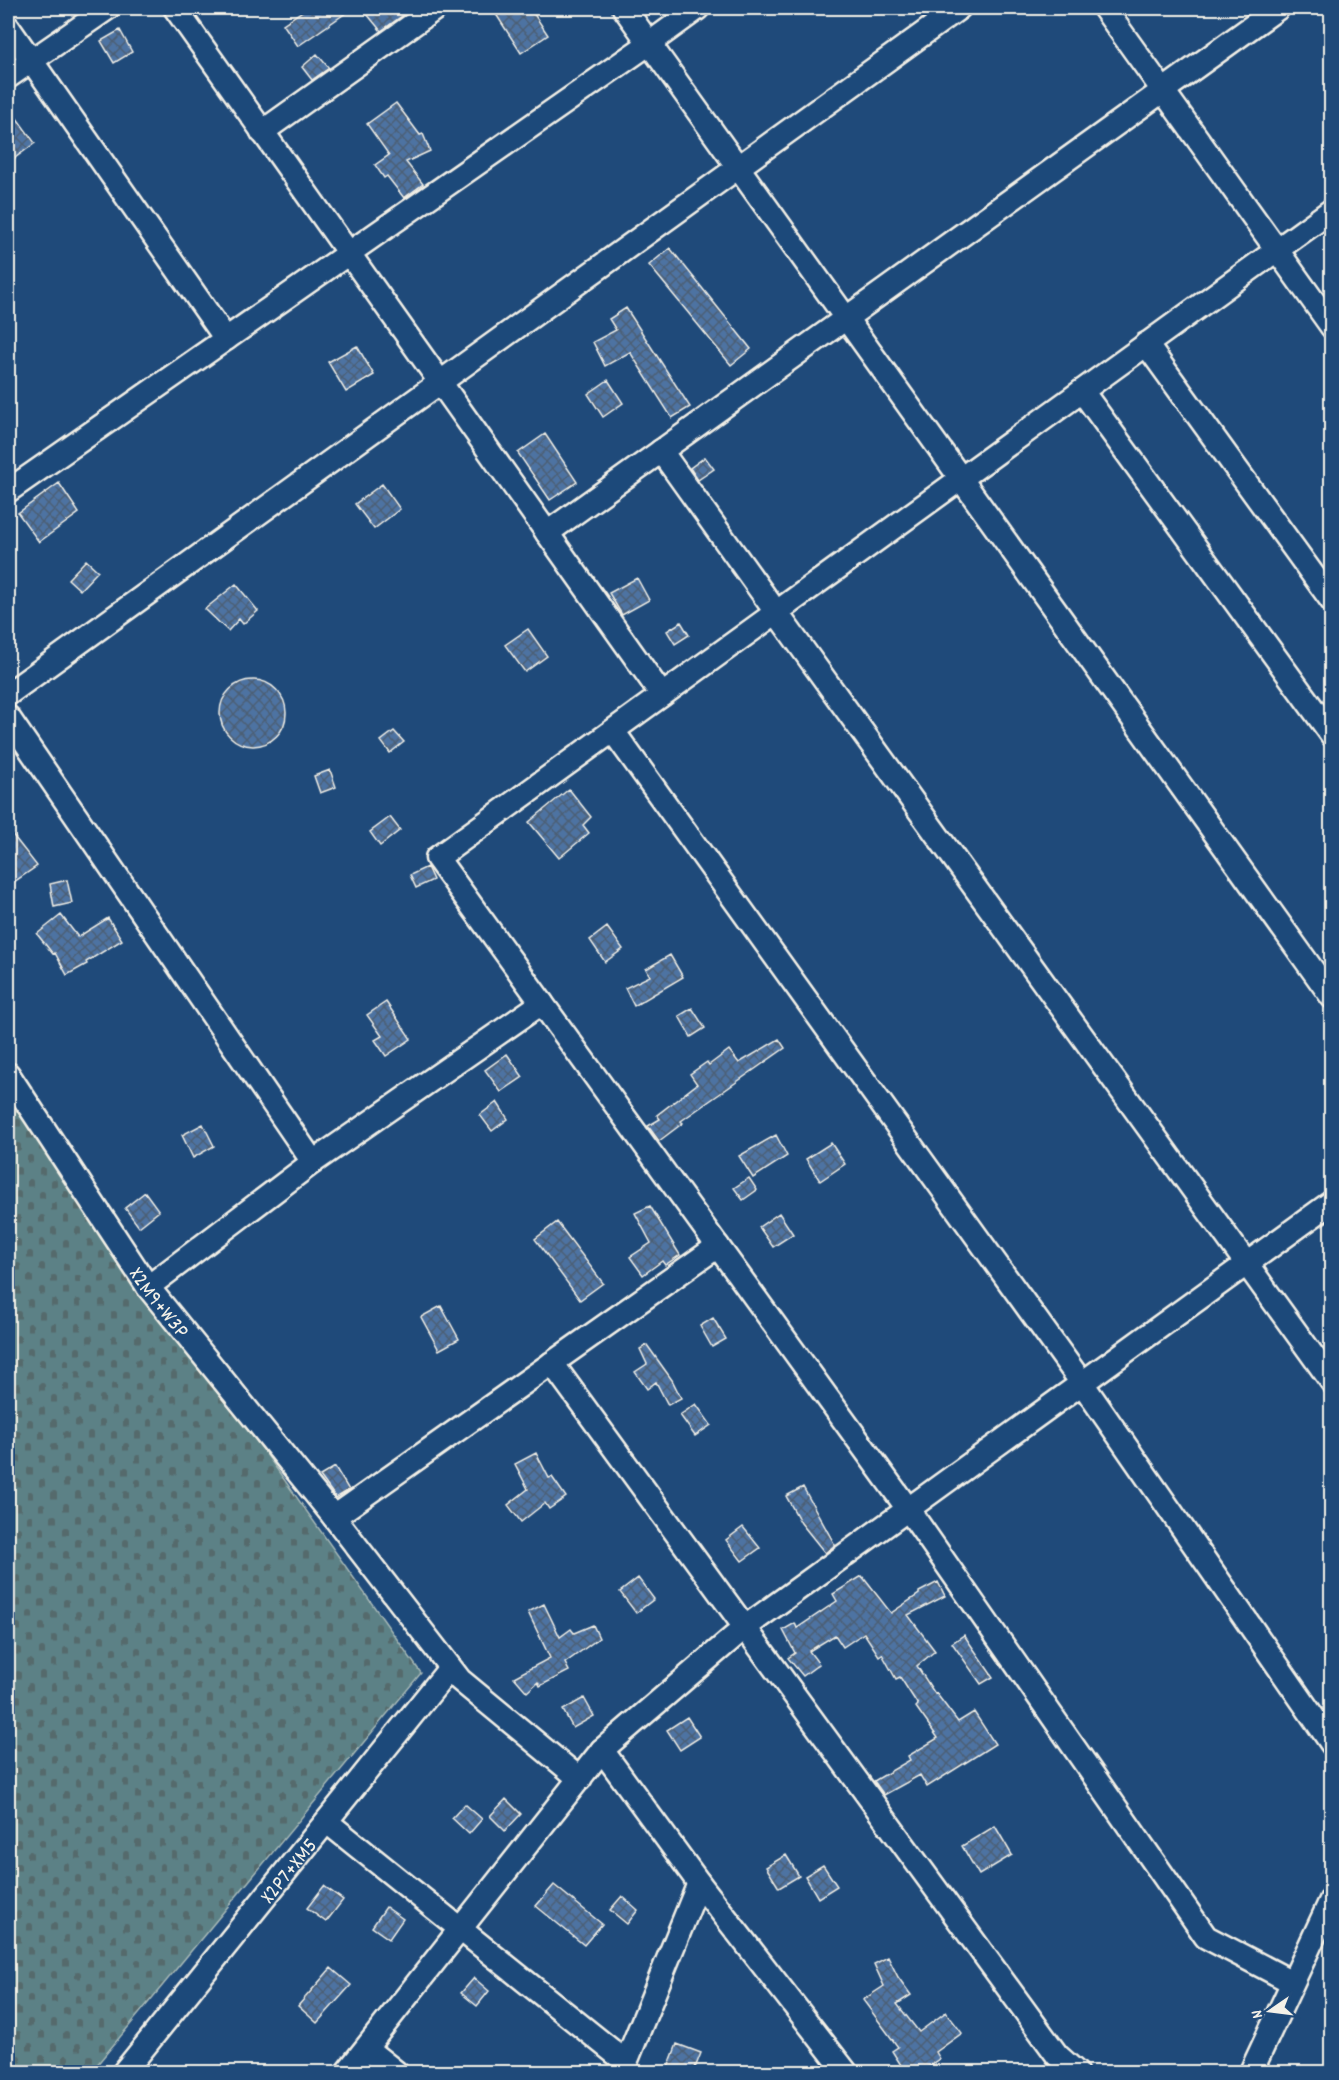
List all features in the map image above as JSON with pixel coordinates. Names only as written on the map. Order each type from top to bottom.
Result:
[{"type":"street","points":[[8,78],[108,8]]},
{"type":"street","points":[[174,8],[662,695]]},
{"type":"street","points":[[262,132],[436,8]]},
{"type":"street","points":[[624,8],[1331,994]]},
{"type":"street","points":[[8,491],[650,44],[698,8]]},
{"type":"street","points":[[8,694],[959,8]]},
{"type":"street","points":[[1104,8],[1332,327]]},
{"type":"street","points":[[547,533],[1278,8]]},
{"type":"street","points":[[8,27],[226,339]]},
{"type":"street","points":[[1292,1982],[1206,1936],[908,1509],[437,858],[1332,210]]},
{"type":"street","points":[[1146,344],[1332,601]]},
{"type":"street","points":[[1082,391],[1332,735]]},
{"type":"street","points":[[661,451],[1332,1382]]},
{"type":"street","points":[[8,717],[313,1162]]},
{"type":"street","points":[[613,731],[1082,1383],[1332,1744]]},
{"type":"street","points":[[148,1287],[313,1162],[542,1004]]},
{"type":"street","name":"X2M9+W3P","points":[[8,1074],[148,1287],[334,1517],[450,1668],[460,1680],[580,1779]]},
{"type":"street","points":[[347,2073],[602,1750],[744,1628],[1332,1202]]},
{"type":"street","points":[[334,1517],[718,1246]]},
{"type":"street","points":[[552,1363],[1057,2055],[1076,2073]]},
{"type":"street","name":"X2P7+XM5","points":[[124,2073],[450,1668]]},
{"type":"street","points":[[602,1750],[840,2070]]},
{"type":"street","points":[[327,1822],[624,2067],[699,1883]]},
{"type":"street","points":[[1251,2073],[1332,1898]]},
{"type":"street","points":[[367,2049],[396,2073]]},
{"type":"green space","points":[[8,1089],[421,1673],[91,2072],[8,2072]]},
{"type":"building","points":[[307,8],[353,8],[298,46],[283,24]]},
{"type":"building","points":[[362,8],[413,8],[381,31]]},
{"type":"building","points":[[492,8],[530,8],[548,35],[521,53]]},
{"type":"building","points":[[120,30],[132,52],[114,63],[101,41]]},
{"type":"building","points":[[317,54],[329,68],[312,80],[302,67]]},
{"type":"building","points":[[396,103],[420,135],[423,134],[430,151],[406,162],[423,184],[404,198],[387,176],[384,178],[375,165],[389,155],[367,124]]},
{"type":"building","points":[[8,106],[35,143],[8,163]]},
{"type":"building","points":[[670,248],[751,349],[731,365],[649,265]]},
{"type":"building","points":[[626,308],[690,407],[672,418],[630,352],[605,366],[593,342],[616,330],[609,319]]},
{"type":"building","points":[[357,346],[374,375],[346,392],[328,362]]},
{"type":"building","points":[[608,380],[623,403],[603,417],[588,394]]},
{"type":"building","points":[[545,434],[577,482],[550,500],[518,453]]},
{"type":"building","points":[[705,457],[714,469],[698,480],[690,468]]},
{"type":"building","points":[[59,483],[79,513],[39,542],[18,513]]},
{"type":"building","points":[[382,484],[400,509],[374,529],[355,504]]},
{"type":"building","points":[[86,560],[98,571],[80,590],[68,579]]},
{"type":"building","points":[[637,578],[649,600],[622,615],[609,593]]},
{"type":"building","points":[[236,584],[258,611],[243,624],[239,619],[228,631],[205,609]]},
{"type":"building","points":[[681,622],[689,635],[675,644],[667,631]]},
{"type":"building","points":[[528,629],[547,656],[525,672],[505,645]]},
{"type":"building","points":[[247,680],[259,680],[271,685],[281,695],[286,713],[284,726],[271,741],[259,746],[247,746],[235,741],[225,731],[220,719],[220,707],[225,695],[235,685]]},
{"type":"building","points":[[394,731],[404,742],[390,753],[381,741]]},
{"type":"building","points":[[330,770],[336,787],[320,793],[314,776]]},
{"type":"building","points":[[569,789],[591,817],[583,825],[589,833],[559,858],[529,822]]},
{"type":"building","points":[[390,817],[400,830],[380,846],[370,832]]},
{"type":"building","points":[[8,829],[37,866],[8,886]]},
{"type":"building","points":[[427,867],[433,880],[416,888],[410,875]]},
{"type":"building","points":[[67,880],[72,903],[54,907],[50,884]]},
{"type":"building","points":[[61,915],[78,937],[108,918],[122,940],[67,975],[55,953],[53,954],[37,934]]},
{"type":"building","points":[[607,927],[623,949],[605,962],[590,940]]},
{"type":"building","points":[[670,955],[683,977],[634,1006],[625,988],[650,976],[646,969]]},
{"type":"building","points":[[386,1002],[411,1039],[386,1056],[375,1040],[382,1036],[367,1015]]},
{"type":"building","points":[[692,1008],[705,1028],[691,1037],[679,1016]]},
{"type":"building","points":[[779,1039],[785,1048],[681,1121],[683,1123],[659,1141],[648,1126],[660,1119],[657,1115],[697,1084],[690,1074],[707,1062],[709,1065],[729,1050],[739,1063]]},
{"type":"building","points":[[507,1054],[523,1077],[501,1092],[485,1070]]},
{"type":"building","points":[[497,1102],[508,1119],[492,1131],[480,1115]]},
{"type":"building","points":[[203,1124],[214,1146],[193,1158],[182,1135]]},
{"type":"building","points":[[776,1135],[787,1156],[753,1178],[739,1156]]},
{"type":"building","points":[[831,1143],[845,1164],[820,1181],[806,1159]]},
{"type":"building","points":[[749,1178],[757,1190],[743,1200],[734,1188]]},
{"type":"building","points":[[145,1192],[159,1211],[139,1227],[125,1208]]},
{"type":"building","points":[[650,1206],[680,1255],[665,1265],[662,1261],[643,1275],[630,1257],[651,1243],[635,1213]]},
{"type":"building","points":[[779,1213],[793,1234],[773,1247],[759,1227]]},
{"type":"building","points":[[557,1222],[603,1283],[580,1300],[535,1239]]},
{"type":"building","points":[[441,1306],[459,1339],[439,1350],[421,1317]]},
{"type":"building","points":[[713,1318],[726,1339],[712,1347],[700,1326]]},
{"type":"building","points":[[647,1345],[672,1380],[681,1398],[668,1405],[656,1382],[647,1389],[635,1372],[647,1364],[640,1349]]},
{"type":"building","points":[[696,1404],[711,1425],[695,1436],[680,1415]]},
{"type":"building","points":[[536,1453],[549,1478],[552,1477],[566,1497],[549,1509],[545,1503],[521,1522],[508,1505],[528,1489],[515,1464]]},
{"type":"building","points":[[335,1467],[349,1490],[336,1498],[320,1476]]},
{"type":"building","points":[[803,1487],[835,1545],[825,1553],[801,1523],[786,1496]]},
{"type":"building","points":[[743,1527],[760,1548],[742,1561],[726,1540]]},
{"type":"building","points":[[862,1576],[891,1613],[919,1592],[938,1582],[945,1596],[908,1615],[935,1651],[917,1666],[935,1694],[958,1722],[974,1712],[995,1744],[927,1787],[920,1775],[884,1795],[874,1781],[910,1760],[908,1756],[938,1738],[916,1707],[918,1705],[900,1677],[896,1679],[882,1654],[879,1656],[864,1633],[843,1647],[835,1635],[809,1651],[819,1664],[803,1676],[788,1658],[795,1653],[783,1630],[795,1623],[797,1628],[837,1601],[833,1594]]},
{"type":"building","points":[[638,1578],[654,1599],[636,1613],[620,1592]]},
{"type":"building","points":[[544,1604],[560,1637],[571,1629],[574,1633],[593,1625],[599,1638],[565,1663],[569,1671],[540,1686],[538,1682],[527,1692],[514,1677],[550,1658],[528,1612]]},
{"type":"building","points":[[964,1635],[993,1677],[981,1684],[952,1643]]},
{"type":"building","points":[[584,1698],[594,1716],[573,1728],[563,1710]]},
{"type":"building","points":[[687,1717],[700,1737],[680,1750],[667,1730]]},
{"type":"building","points":[[506,1799],[521,1814],[505,1831],[490,1816]]},
{"type":"building","points":[[465,1804],[482,1819],[469,1834],[452,1818]]},
{"type":"building","points":[[995,1826],[1012,1855],[979,1875],[962,1846]]},
{"type":"building","points":[[786,1855],[799,1876],[779,1888],[766,1867]]},
{"type":"building","points":[[823,1865],[837,1886],[818,1898],[805,1876]]},
{"type":"building","points":[[554,1885],[602,1924],[584,1945],[536,1906]]},
{"type":"building","points":[[324,1886],[343,1900],[326,1922],[307,1908]]},
{"type":"building","points":[[622,1896],[638,1910],[627,1924],[610,1910]]},
{"type":"building","points":[[386,1907],[403,1919],[389,1939],[372,1927]]},
{"type":"building","points":[[888,1957],[898,1977],[911,1995],[897,2004],[919,2032],[946,2012],[962,2033],[936,2052],[940,2059],[919,2073],[906,2073],[892,2051],[898,2047],[863,2000],[884,1986],[874,1964]]},
{"type":"building","points":[[331,1968],[351,1985],[317,2023],[298,2006]]},
{"type":"building","points":[[474,1978],[489,1991],[477,2006],[461,1993]]},
{"type":"building","points":[[677,2044],[701,2053],[693,2073],[666,2073]]}]
